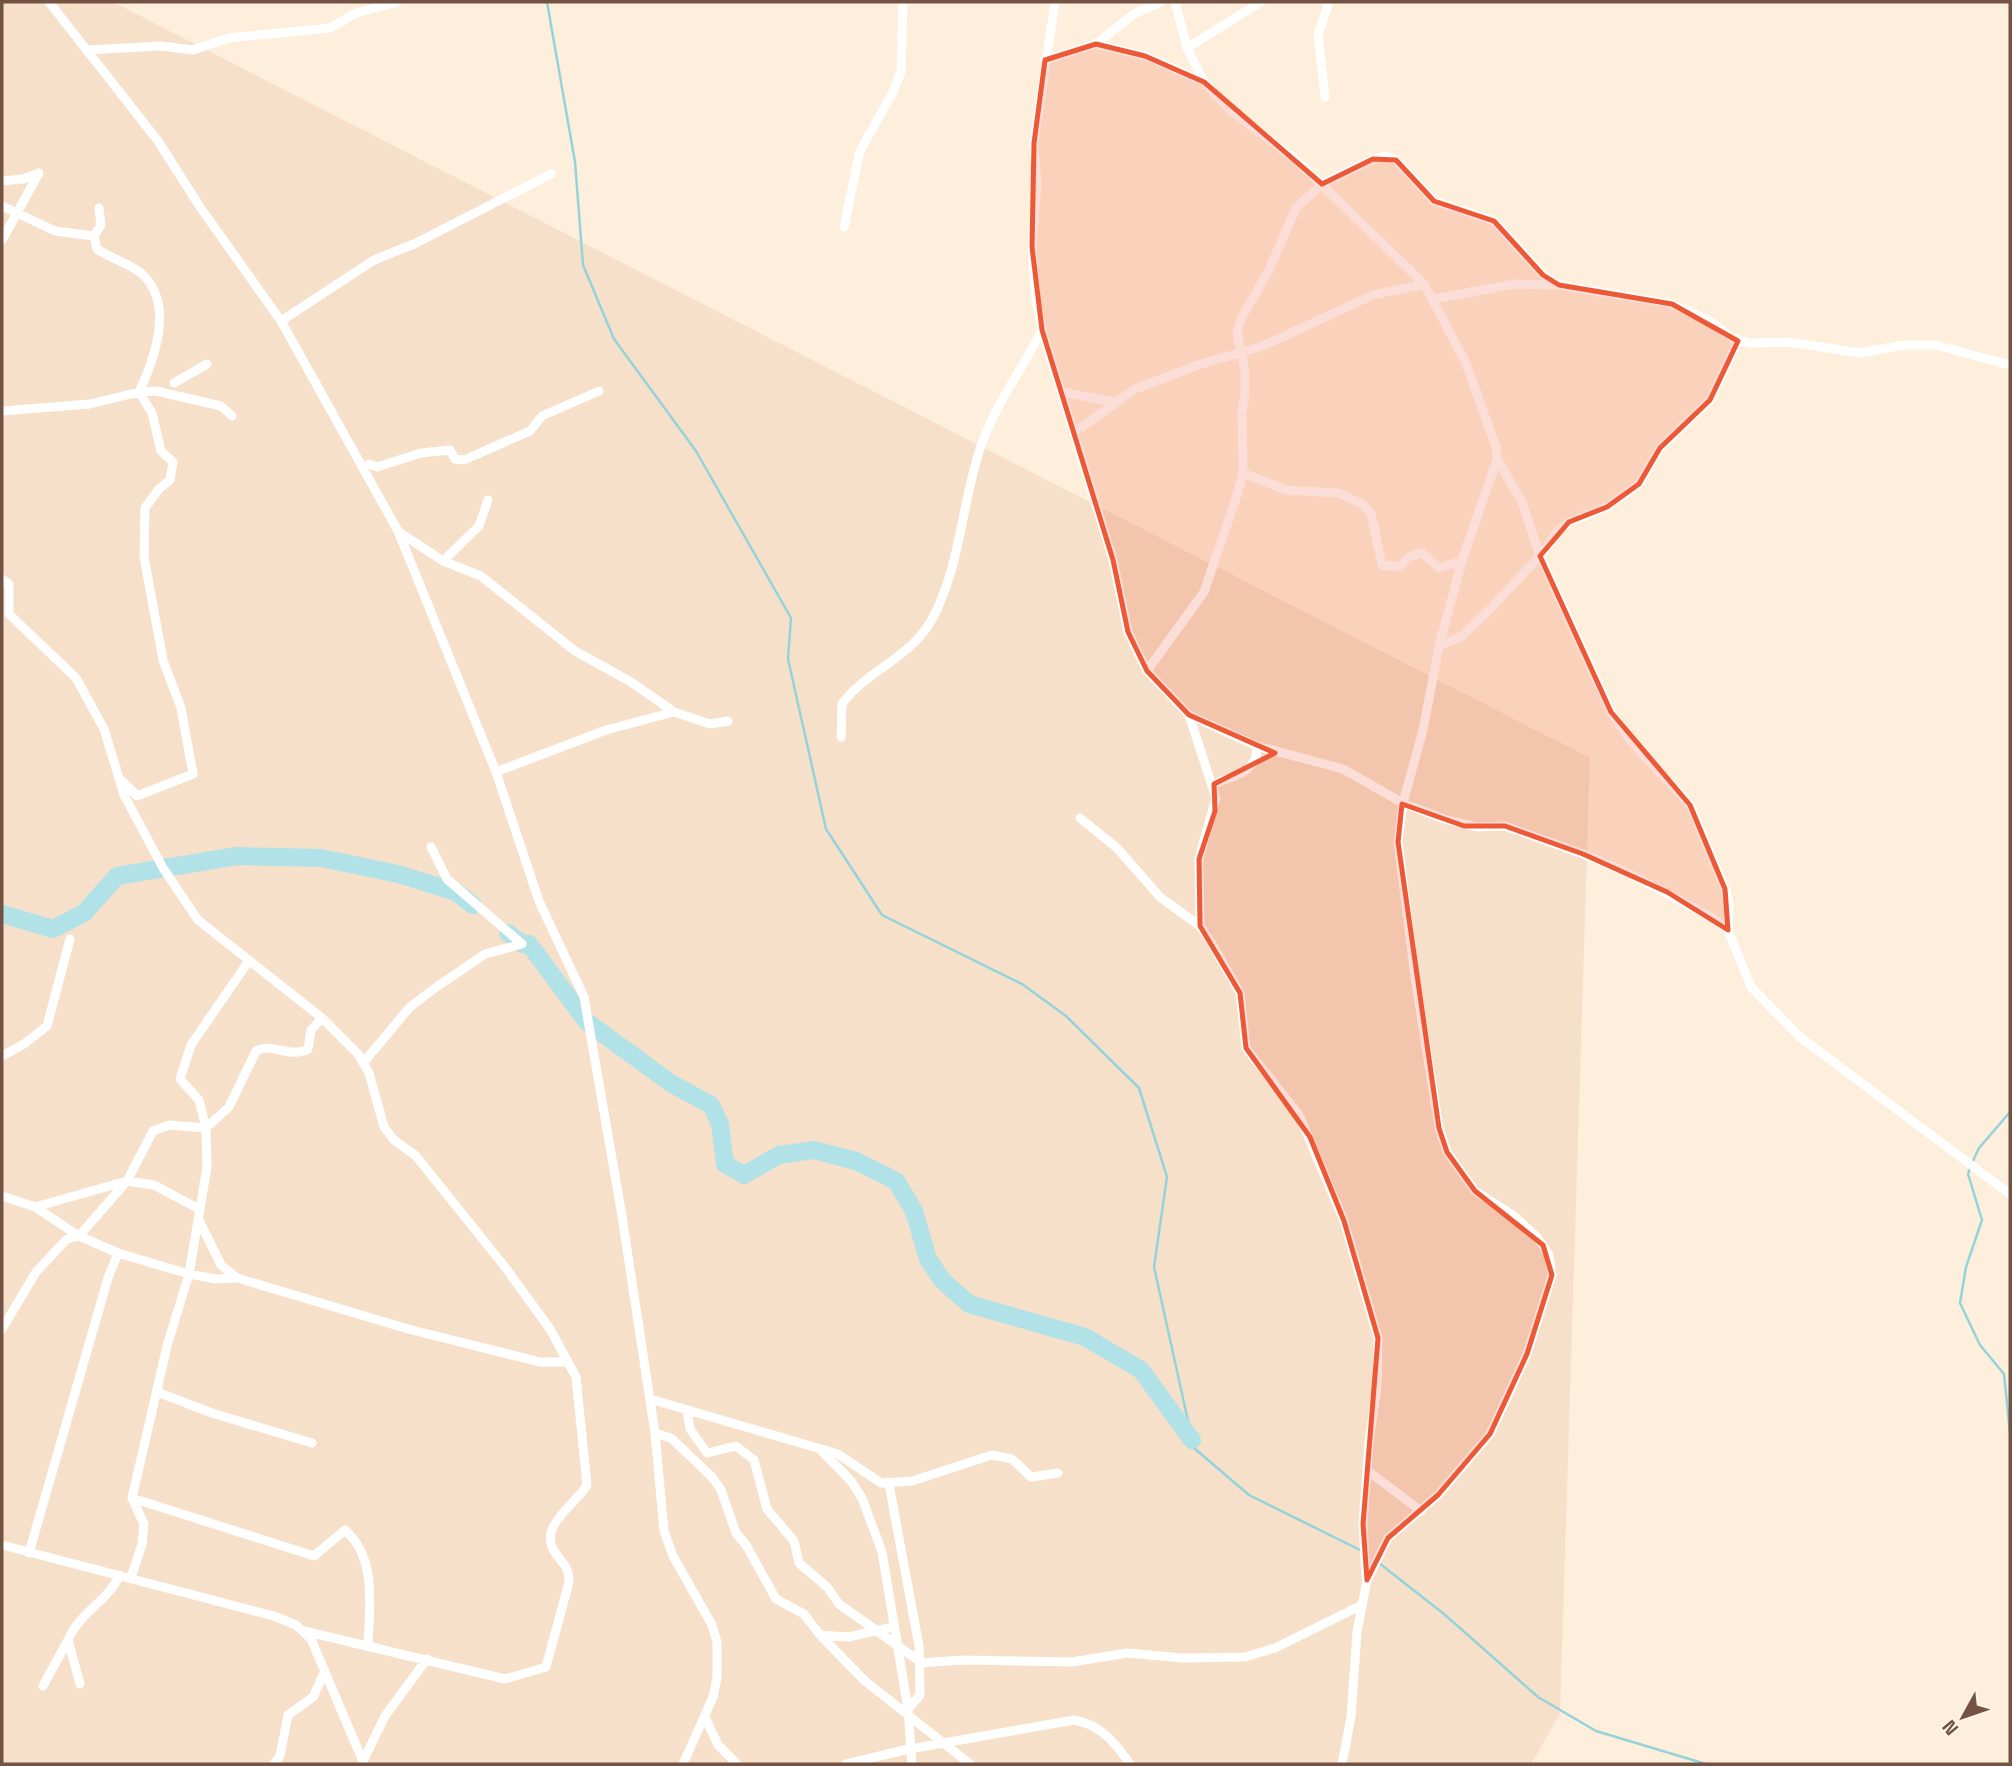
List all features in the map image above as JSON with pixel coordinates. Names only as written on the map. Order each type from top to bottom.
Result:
[{"type":"street","points":[[49,2],[158,141],[200,207],[281,321],[398,531],[496,772],[539,901],[584,997],[603,1094],[650,1399],[664,1531],[673,1556],[712,1625],[717,1642],[717,1678],[705,1717],[683,1764]]},
{"type":"street","points":[[86,50],[161,46],[193,50],[229,38],[330,27],[356,13],[397,2]]},
{"type":"street","points":[[844,227],[860,151],[892,94],[901,72],[904,2]]},
{"type":"street","points":[[1045,60],[1096,44],[1134,15],[1161,2]]},
{"type":"street","points":[[1175,2],[1187,48],[1204,82],[1229,109],[1272,139],[1322,184],[1424,284],[1435,299],[1465,361],[1489,422],[1497,459],[1522,502],[1539,556],[1611,712],[1630,740],[1690,805],[1726,889],[1729,904],[1728,930],[1751,987],[1800,1037],[2010,1194]]},
{"type":"street","points":[[1187,48],[1261,2]]},
{"type":"street","points":[[1325,97],[1318,35],[1329,2]]},
{"type":"street","points":[[1051,3],[1034,143],[1037,184],[1032,247],[1036,299],[1042,330],[1113,560],[1128,632],[1147,671],[1189,715],[1257,746],[1343,769],[1403,803],[1464,826],[1505,826],[1583,854],[1667,892],[1728,930]]},
{"type":"street","points":[[1096,44],[1145,56],[1204,82]]},
{"type":"street","points":[[1147,671],[1204,592],[1243,473],[1242,413],[1245,393],[1237,334],[1241,319],[1269,270],[1296,208],[1322,184],[1385,156],[1395,160],[1434,201],[1494,221],[1543,275],[1559,285]]},
{"type":"street","points":[[2,181],[23,179],[39,173],[2,240]]},
{"type":"street","points":[[281,321],[374,260],[414,244],[551,174]]},
{"type":"street","points":[[2,206],[55,231],[93,236]]},
{"type":"street","points":[[93,236],[102,225],[99,208]]},
{"type":"street","points":[[93,236],[97,249],[139,271],[155,292],[159,313],[155,359],[139,392]]},
{"type":"street","points":[[1075,432],[1135,389],[1274,341],[1373,295],[1424,284]]},
{"type":"street","points":[[1435,299],[1514,284],[1559,285],[1672,304],[1701,316],[1738,341],[1788,342],[1860,353],[1904,345],[1935,345],[2010,365]]},
{"type":"street","points":[[841,737],[842,704],[907,650],[929,624],[939,604],[959,551],[967,502],[985,435],[1042,330]]},
{"type":"street","points":[[1439,646],[1462,636],[1539,556],[1552,536],[1569,522],[1606,507],[1639,484],[1666,441],[1710,400],[1738,341]]},
{"type":"street","points":[[174,383],[207,364]]},
{"type":"street","points":[[369,464],[377,467],[421,453],[450,450],[455,458],[464,460],[530,431],[542,415],[598,391]]},
{"type":"street","points":[[117,775],[137,796],[193,774],[181,708],[163,660],[144,557],[145,508],[159,489],[170,480],[173,462],[161,451],[152,413],[139,392]]},
{"type":"street","points":[[2,411],[90,404],[139,392],[165,392],[221,407],[232,416]]},
{"type":"street","points":[[1062,392],[1114,402]]},
{"type":"street","points":[[1342,1764],[1354,1690],[1360,1606],[1367,1580],[1388,1538],[1421,1511],[1490,1434],[1527,1354],[1552,1275],[1549,1255],[1543,1245],[1514,1216],[1475,1191],[1460,1173],[1443,1140],[1415,977],[1398,842],[1403,803],[1423,730],[1439,646],[1462,561],[1497,459]]},
{"type":"street","points":[[1243,473],[1286,490],[1339,493],[1362,504],[1371,513],[1382,565],[1399,566],[1409,557],[1422,553],[1439,568],[1462,561]]},
{"type":"street","points":[[443,561],[479,526],[488,500]]},
{"type":"street","points":[[398,531],[443,561],[481,576],[575,651],[631,682],[674,712],[710,724],[729,720]]},
{"type":"street","points":[[2,579],[9,584],[9,614],[76,677],[92,704],[112,751],[117,775],[163,868],[198,920],[322,1018],[350,1045],[363,1063],[384,1127],[394,1140],[416,1156],[505,1267],[550,1329],[576,1377],[587,1485],[553,1526],[550,1537],[552,1548],[569,1570],[569,1582],[546,1667],[505,1679],[304,1630],[274,1616],[2,1545]]},
{"type":"street","points":[[496,772],[606,730],[674,712]]},
{"type":"street","points":[[1189,715],[1214,784],[1215,811],[1199,859],[1200,926]]},
{"type":"street","points":[[1214,784],[1252,766],[1258,758],[1257,746]]},
{"type":"street","points":[[1080,818],[1117,848],[1160,897],[1200,926],[1240,993],[1246,1048],[1299,1115],[1344,1221],[1378,1338],[1377,1386],[1363,1524],[1367,1580]]},
{"type":"street","points":[[363,1063],[410,1007],[435,988],[485,954],[522,944],[447,879],[431,847]]},
{"type":"street","points":[[2,1056],[47,1026],[70,939]]},
{"type":"street","points":[[131,1578],[142,1544],[144,1524],[131,1498],[189,1274],[206,1167],[206,1128],[199,1100],[180,1079],[191,1045],[248,962]]},
{"type":"street","points":[[2,1329],[36,1272],[67,1239],[79,1236],[127,1181],[147,1139],[160,1126],[206,1128],[229,1107],[256,1051],[264,1047],[301,1053],[308,1049],[311,1030],[322,1018]]},
{"type":"street","points":[[35,1207],[127,1181],[154,1185],[198,1213],[221,1265],[237,1278]]},
{"type":"street","points":[[2,1196],[35,1207],[79,1236],[118,1253],[189,1274],[216,1279],[237,1278],[408,1329],[540,1362],[566,1362]]},
{"type":"street","points":[[29,1553],[108,1278],[118,1253]]},
{"type":"street","points":[[157,1392],[212,1413],[312,1443]]},
{"type":"street","points":[[650,1399],[838,1454],[871,1478],[889,1484],[912,1481],[992,1455],[1012,1459],[1031,1477],[1058,1473]]},
{"type":"street","points":[[687,1410],[691,1429],[707,1453],[736,1446],[754,1460],[767,1509],[794,1541],[799,1563],[827,1587],[839,1604],[897,1648],[922,1663],[961,1660],[1072,1662],[1127,1653],[1183,1658],[1245,1657],[1275,1648],[1360,1606]]},
{"type":"street","points":[[655,1433],[671,1438],[712,1477],[721,1490],[736,1533],[747,1545],[776,1599],[804,1614],[820,1635],[865,1681],[970,1764]]},
{"type":"street","points":[[821,1450],[851,1481],[874,1526],[882,1552],[908,1713],[912,1764]]},
{"type":"street","points":[[1368,1471],[1421,1511]]},
{"type":"street","points":[[889,1484],[922,1663],[920,1695],[908,1713]]},
{"type":"street","points":[[131,1498],[314,1556],[345,1530],[359,1542],[369,1578],[368,1647]]},
{"type":"street","points":[[43,1686],[82,1619],[115,1585],[120,1575]]},
{"type":"street","points":[[820,1635],[848,1637],[893,1627]]},
{"type":"street","points":[[304,1630],[325,1671],[362,1761]]},
{"type":"street","points":[[68,1640],[80,1684]]},
{"type":"street","points":[[362,1761],[385,1716],[427,1659]]},
{"type":"street","points":[[274,1764],[280,1756],[288,1715],[313,1697],[325,1671]]},
{"type":"street","points":[[705,1717],[718,1745],[737,1764]]},
{"type":"street","points":[[846,1764],[909,1749],[1074,1720],[1090,1723],[1103,1731],[1130,1764]]},
{"type":"highlighted area","points":[[1096,44],[1145,56],[1204,82],[1322,184],[1373,159],[1396,160],[1434,201],[1494,221],[1543,275],[1559,285],[1672,304],[1738,341],[1710,400],[1660,448],[1639,484],[1607,507],[1569,522],[1540,556],[1611,712],[1690,805],[1725,889],[1728,930],[1667,892],[1583,854],[1505,826],[1464,826],[1402,804],[1398,842],[1439,1128],[1447,1152],[1475,1191],[1543,1245],[1552,1275],[1527,1354],[1490,1434],[1438,1495],[1388,1538],[1367,1580],[1363,1524],[1378,1338],[1344,1221],[1310,1137],[1246,1048],[1240,993],[1200,926],[1199,859],[1215,811],[1214,784],[1275,753],[1189,715],[1147,671],[1128,632],[1113,560],[1042,330],[1032,247],[1034,143],[1045,60]]},
{"type":"shaded area","points":[[2,2],[113,2],[1590,758],[1560,1714],[1531,1764],[2,1764]]},
{"type":"waterway","points":[[547,2],[575,162],[583,265],[614,339],[696,451],[791,618],[788,659],[826,829],[882,915],[1022,984],[1066,1016],[1139,1088],[1167,1177],[1154,1267],[1194,1448],[1249,1495],[1362,1551]]},
{"type":"waterway","points":[[2,914],[53,929],[84,913],[117,876],[237,856],[321,858],[398,874],[456,892],[473,905]]},
{"type":"waterway","points":[[508,933],[522,944],[529,944],[587,1022],[672,1084],[711,1105],[720,1124],[725,1164],[744,1175],[779,1155],[814,1150],[856,1161],[896,1181],[914,1211],[928,1259],[942,1280],[969,1304],[1085,1337],[1141,1370],[1192,1440]]},
{"type":"waterway","points":[[1973,1161],[1979,1148],[2010,1112]]},
{"type":"waterway","points":[[1970,1168],[1968,1174],[1982,1220],[1966,1267],[1960,1303],[1980,1345],[2004,1374],[2010,1433]]},
{"type":"waterway","points":[[1379,1563],[1444,1614],[1538,1697],[1596,1731],[1706,1764]]}]
